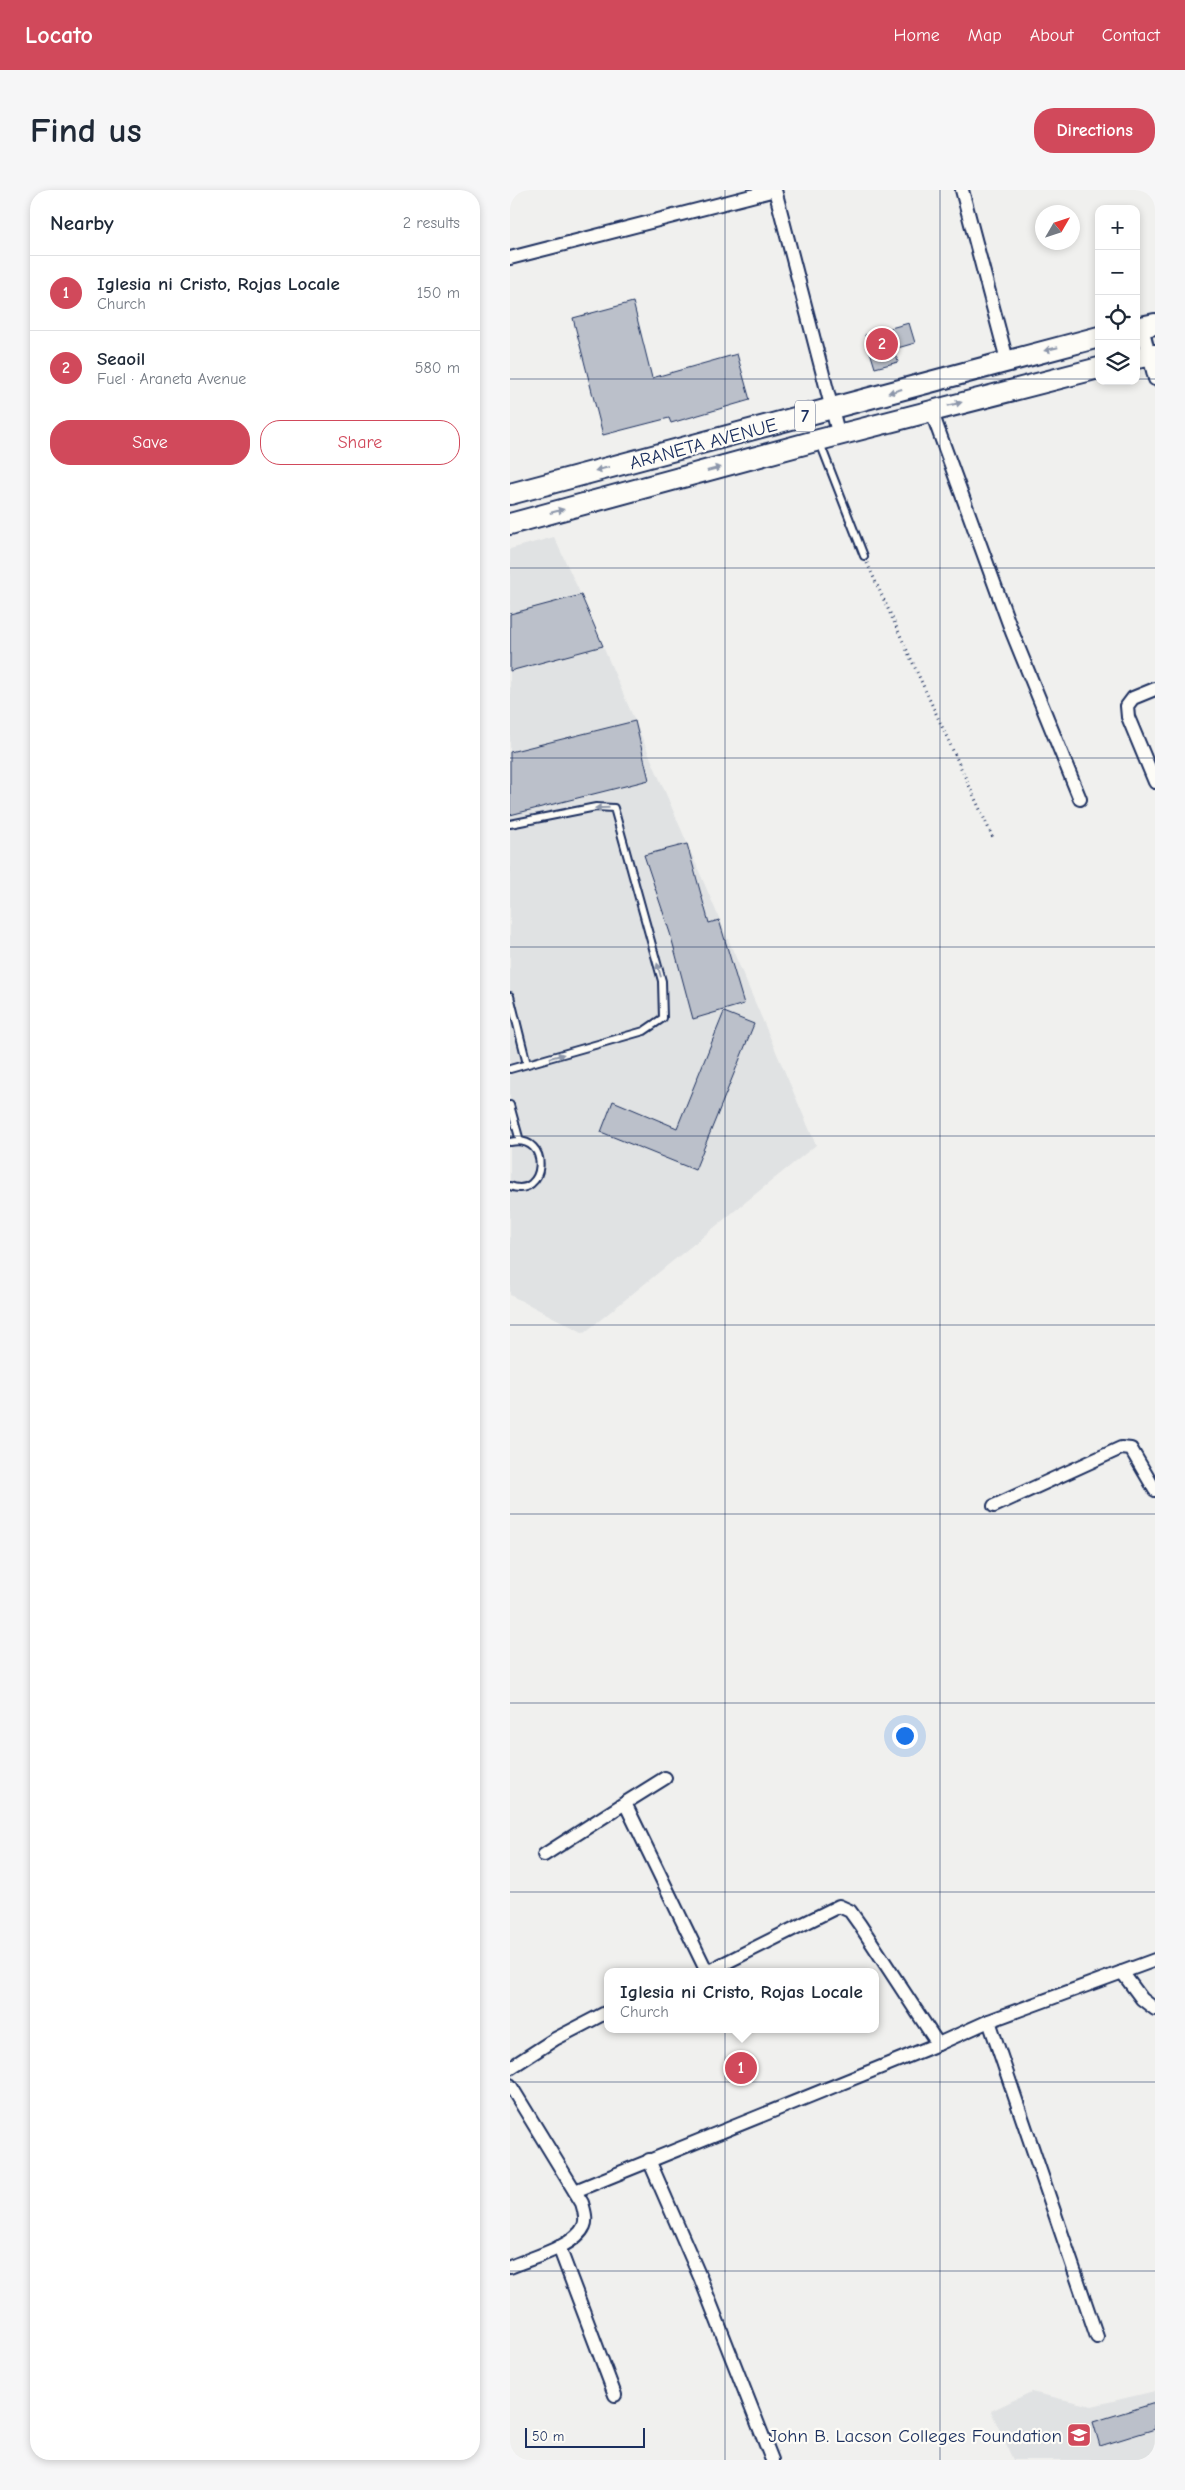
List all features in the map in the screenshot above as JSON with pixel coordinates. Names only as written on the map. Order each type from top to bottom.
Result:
[{"type":"main road","name":"ARANETA AVENUE","points":[[510,494],[1095,338]]},
{"type":"main road","name":"ARANETA AVENUE","points":[[510,524],[818,440],[1095,369]]},
{"type":"main road","points":[[676,450],[683,477]]},
{"type":"street","points":[[510,258],[775,190],[839,436]]},
{"type":"street","points":[[962,190],[1007,360]]},
{"type":"street","points":[[1144,326],[1147,356],[1155,379]]},
{"type":"street","points":[[932,410],[1012,632],[1080,799]]},
{"type":"street","points":[[1155,689],[1133,698],[1127,706],[1128,717],[1155,782]]},
{"type":"street","points":[[994,1506],[1121,1448],[1131,1450],[1155,1490]]},
{"type":"street","points":[[544,1855],[665,1778]]},
{"type":"street","points":[[625,1804],[705,1968]]},
{"type":"street","points":[[715,1968],[839,1906],[850,1911],[860,1924],[938,2044]]},
{"type":"street","points":[[574,2191],[938,2044],[989,2021],[1155,1960]]},
{"type":"street","points":[[1122,1972],[1142,1998],[1155,2009]]},
{"type":"street","points":[[510,2068],[555,2039],[604,2014]]},
{"type":"street","points":[[989,2021],[1097,2337]]},
{"type":"street","points":[[510,2085],[582,2203],[584,2226],[576,2238],[510,2267]]},
{"type":"street","points":[[649,2160],[700,2277],[772,2460]]},
{"type":"street","points":[[559,2247],[615,2395]]},
{"type":"lane","points":[[818,440],[864,556]]},
{"type":"lane","points":[[510,824],[596,807],[614,808],[662,982],[664,997],[663,1018],[644,1031],[510,1068]]},
{"type":"lane","points":[[510,996],[527,1064]]},
{"type":"lane","points":[[510,1105],[520,1141]]},
{"type":"lane","points":[[510,1142],[520,1141],[529,1144],[537,1152],[540,1169],[536,1179],[528,1186],[515,1188],[510,1186]]},
{"type":"path","points":[[864,556],[994,840]]},
{"type":"shaded area","points":[[554,537],[581,595],[816,1145],[584,1333],[510,1295],[510,549]]},
{"type":"shaded area","name":"John B. Lacson Colleges Foundation","points":[[1155,2391],[1155,2460],[1013,2460],[991,2411],[1031,2392],[1092,2406]]},
{"type":"building","points":[[633,302],[652,378],[737,354],[750,400],[671,423],[669,418],[603,435],[573,318]]},
{"type":"building","points":[[909,323],[915,343],[894,349],[898,362],[875,368],[865,335]]},
{"type":"building","points":[[581,595],[603,646],[510,671],[510,614]]},
{"type":"building","points":[[635,721],[649,780],[510,815],[510,752]]},
{"type":"building","points":[[687,844],[709,923],[719,920],[744,1004],[693,1019],[670,933],[644,855]]},
{"type":"building","points":[[724,1012],[754,1024],[695,1170],[601,1132],[613,1101],[677,1128]]},
{"type":"building","points":[[1155,2403],[1155,2429],[1100,2446],[1093,2422]]},
{"type":"place","name":"Seaoil","points":[[882,344]]},
{"type":"place","name":"Iglesia ni Cristo, Rojas Locale","points":[[741,2068]]},
{"type":"place","name":"John B. Lacson Colleges Foundation","points":[[1079,2435]]}]
